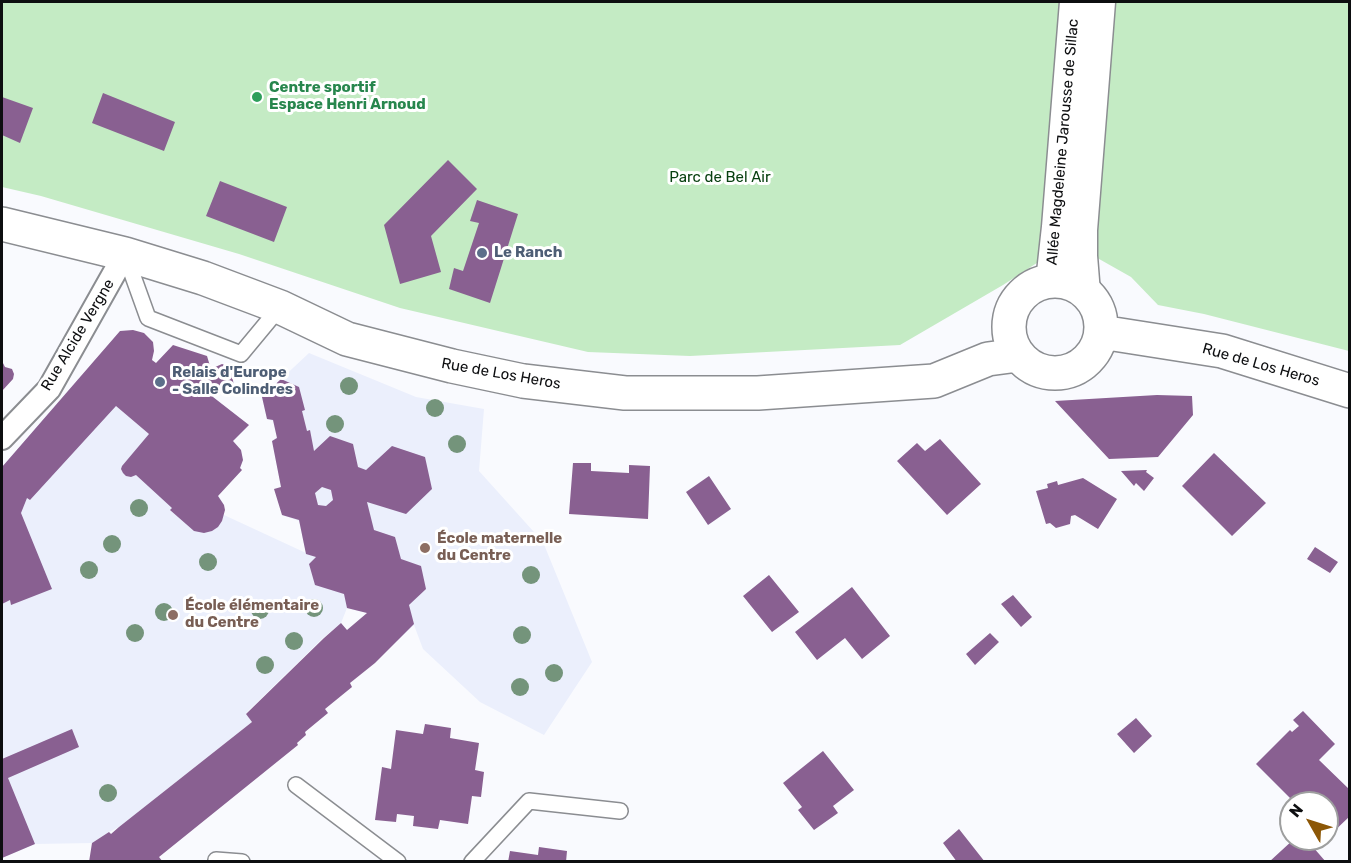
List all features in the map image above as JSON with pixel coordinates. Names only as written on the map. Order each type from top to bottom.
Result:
[{"type":"street","name":"Allée Magdeleine Jarousse de Sillac","points":[[1051,282],[1058,227],[1075,2]]},
{"type":"street","name":"Allée Magdeleine Jarousse de Sillac","points":[[1085,293],[1082,230],[1100,2]]},
{"type":"street","name":"Rue de Los Heros","points":[[2,224],[125,255],[203,278],[280,307],[347,339],[452,366],[524,381],[625,393],[758,393],[933,381],[988,359],[1018,355]]},
{"type":"street","name":"Rue Alcide Vergne","points":[[2,438],[49,389],[125,255]]},
{"type":"street","points":[[1051,282],[1063,282],[1085,293],[1094,303],[1100,317],[1101,332],[1097,347],[1088,360],[1075,369],[1059,373],[1043,372],[1029,366],[1018,355],[1009,329],[1016,302],[1025,292],[1037,285],[1051,282]]},
{"type":"street","name":"Rue de Los Heros","points":[[1101,332],[1222,351],[1350,391]]},
{"type":"lane","points":[[125,255],[148,318],[242,354],[280,307]]},
{"type":"lane","points":[[296,785],[398,861]]},
{"type":"lane","points":[[472,861],[530,801],[620,811]]},
{"type":"lane","points":[[216,860],[242,861]]},
{"type":"shaded area","name":"École élémentaire du Centre","points":[[309,353],[416,397],[484,409],[479,471],[543,542],[592,662],[544,735],[480,702],[423,649],[414,625],[397,641],[371,614],[347,608],[341,623],[246,713],[252,722],[119,827],[92,843],[35,844],[2,858],[2,467],[81,376],[149,434],[213,397],[249,425],[233,441],[241,450],[243,460],[240,468],[242,470],[218,495],[224,505],[224,515],[306,553],[299,521],[282,515],[281,487],[272,441],[277,437],[273,421],[267,419],[262,397]]},
{"type":"green space","name":"Parc de Bel Air","points":[[2,2],[1349,2],[1349,351],[1204,314],[1158,305],[1131,277],[1069,242],[1003,285],[900,345],[690,356],[588,352],[400,308],[239,254],[41,196],[2,187]]},
{"type":"building","points":[[103,93],[175,122],[164,151],[92,123]]},
{"type":"building","points":[[2,97],[33,108],[20,143],[2,135]]},
{"type":"building","points":[[448,160],[477,189],[431,236],[441,272],[400,284],[384,225]]},
{"type":"building","points":[[220,181],[287,207],[274,242],[206,216]]},
{"type":"building","points":[[477,200],[518,214],[490,303],[449,289],[454,268],[463,271],[479,223],[470,221]]},
{"type":"building","points":[[133,330],[144,333],[153,342],[152,360],[156,363],[173,345],[207,356],[213,368],[222,364],[231,367],[234,387],[231,393],[216,393],[213,397],[249,425],[233,441],[241,450],[243,460],[240,468],[242,470],[218,496],[225,510],[222,521],[212,531],[204,533],[194,531],[136,475],[131,477],[123,473],[122,466],[149,434],[116,406],[30,500],[27,498],[21,513],[52,589],[11,605],[10,600],[2,604],[2,467],[120,331]]},
{"type":"building","points":[[2,361],[5,367],[12,369],[14,374],[13,379],[2,391]]},
{"type":"building","points":[[281,379],[299,387],[305,410],[302,411],[307,431],[310,430],[314,451],[330,436],[353,444],[358,467],[366,470],[392,446],[425,457],[432,489],[406,514],[367,502],[374,530],[395,537],[401,559],[421,566],[426,589],[409,605],[414,624],[375,663],[350,683],[352,687],[325,709],[328,713],[305,732],[306,735],[297,743],[298,745],[159,857],[163,862],[89,862],[92,843],[109,832],[111,834],[252,722],[246,714],[324,638],[341,623],[347,630],[367,613],[347,608],[344,594],[315,585],[309,564],[316,557],[306,554],[299,520],[282,515],[274,489],[281,487],[272,441],[277,438],[273,420],[267,419],[262,397]],"holes":[[[322,487],[331,490],[333,500],[326,506],[318,505],[315,493]]]},
{"type":"building","points":[[1157,395],[1192,396],[1193,415],[1158,457],[1109,459],[1055,401]]},
{"type":"building","points":[[940,439],[981,484],[947,515],[897,461],[917,443],[925,451]]},
{"type":"building","points":[[1214,453],[1266,503],[1232,536],[1182,486]]},
{"type":"building","points":[[573,463],[591,463],[591,471],[629,473],[629,465],[650,466],[648,519],[569,514]]},
{"type":"building","points":[[1147,470],[1146,472],[1154,478],[1144,491],[1136,483],[1134,486],[1121,471]]},
{"type":"building","points":[[709,476],[731,509],[708,525],[686,492]]},
{"type":"building","points":[[1083,478],[1117,499],[1098,529],[1075,515],[1071,516],[1070,524],[1056,528],[1050,523],[1046,524],[1036,491],[1048,488],[1047,484],[1057,481],[1058,485]]},
{"type":"building","points":[[1315,547],[1338,562],[1330,573],[1307,559]]},
{"type":"building","points":[[769,575],[799,612],[772,632],[743,596]]},
{"type":"building","points":[[852,587],[890,636],[862,659],[845,638],[817,660],[795,632]]},
{"type":"building","points":[[1013,595],[1032,617],[1021,627],[1001,604]]},
{"type":"building","points":[[990,633],[999,642],[975,665],[966,654]]},
{"type":"building","points":[[1303,711],[1335,744],[1319,760],[1350,790],[1350,816],[1339,826],[1339,791],[1283,791],[1256,764],[1290,730],[1292,732],[1299,726],[1293,720]]},
{"type":"building","points":[[1136,718],[1152,736],[1134,753],[1117,734]]},
{"type":"building","points":[[425,724],[451,728],[450,738],[479,743],[475,770],[484,772],[481,797],[472,796],[468,824],[440,820],[438,829],[413,826],[414,816],[397,814],[396,822],[375,820],[382,767],[391,769],[396,730],[423,734]]},
{"type":"building","points":[[72,729],[79,747],[8,778],[35,844],[2,858],[2,759]]},
{"type":"building","points":[[823,751],[854,790],[833,806],[838,813],[814,830],[798,810],[802,807],[783,783]]},
{"type":"building","points":[[959,829],[985,862],[957,862],[943,843]]},
{"type":"building","points":[[539,847],[567,851],[566,862],[508,862],[510,851],[538,855]]},
{"type":"building","points":[[1281,851],[1316,851],[1326,862],[1269,862]]},
{"type":"place","name":"Centre sportif Espace Henri Arnoud","points":[[257,97]]},
{"type":"place","name":"Le Ranch","points":[[482,253]]},
{"type":"place","name":"Relais d'Europe - Salle Colindres","points":[[160,382]]},
{"type":"place","name":"École maternelle du Centre","points":[[425,548]]},
{"type":"place","name":"École élémentaire du Centre","points":[[173,615]]}]
